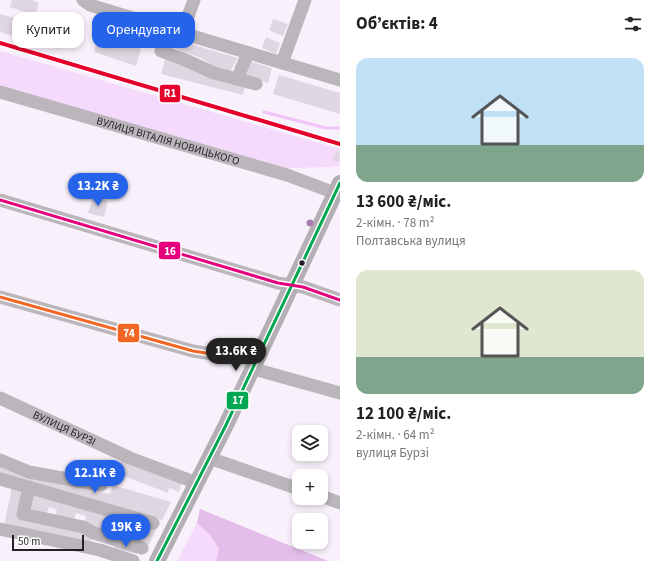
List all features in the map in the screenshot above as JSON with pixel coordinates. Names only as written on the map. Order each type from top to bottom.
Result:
[{"type":"main road","points":[[157,561],[197,483],[256,361],[337,188]]},
{"type":"street","points":[[82,0],[90,5],[112,12]]},
{"type":"street","points":[[190,12],[194,0]]},
{"type":"street","points":[[282,63],[305,0]]},
{"type":"street","points":[[195,38],[340,80]]},
{"type":"street","points":[[161,52],[183,59],[214,73],[256,84]]},
{"type":"street","points":[[237,79],[248,53]]},
{"type":"street","name":"ВУЛИЦЯ ВІТАЛІЯ НОВИЦЬКОГО","points":[[0,92],[337,188]]},
{"type":"street","points":[[0,200],[278,283],[303,287],[340,300]]},
{"type":"street","points":[[0,297],[193,351],[218,355],[248,352],[256,361],[261,371],[340,393]]},
{"type":"street","name":"ВУЛИЦЯ БУРЗІ","points":[[0,398],[130,458],[197,483]]},
{"type":"street","points":[[209,458],[292,487]]},
{"type":"street","points":[[0,460],[29,472],[101,485]]},
{"type":"street","points":[[0,479],[153,523]]},
{"type":"street","points":[[29,488],[23,514],[83,527],[94,534],[142,548]]},
{"type":"street","points":[[328,499],[340,503]]},
{"type":"street","points":[[0,529],[100,550],[133,561]]},
{"type":"street","points":[[100,550],[104,537]]},
{"type":"shaded area","points":[[0,51],[340,149],[340,164],[339,166],[332,167],[286,168],[0,87]]},
{"type":"shaded area","points":[[200,509],[292,546],[292,549],[298,549],[328,561],[216,561],[219,549],[210,535],[197,523]]},
{"type":"shaded area","points":[[197,523],[210,535],[219,549],[216,561],[177,561]]},
{"type":"building","points":[[12,0],[32,0],[39,3],[36,12],[26,12],[10,7]]},
{"type":"building","points":[[0,14],[12,17],[12,35],[0,32]]},
{"type":"building","points":[[273,19],[288,24],[283,36],[269,30]]},
{"type":"building","points":[[266,37],[280,43],[276,54],[262,48]]},
{"type":"building","points":[[195,45],[238,58],[228,75],[201,58],[174,48],[195,48]]},
{"type":"building","points":[[95,48],[141,49],[136,66],[94,52]]},
{"type":"building","points":[[165,59],[194,67],[193,71],[245,85],[243,95],[161,74]]},
{"type":"building","points":[[249,61],[272,68],[268,83],[245,76]]},
{"type":"building","points":[[279,75],[340,93],[340,114],[273,94]]},
{"type":"building","points":[[336,151],[340,152],[339,162],[333,160]]},
{"type":"building","points":[[93,197],[108,201],[104,217],[88,213]]},
{"type":"building","points":[[122,459],[182,482],[179,492],[169,488],[168,493],[116,473]]},
{"type":"building","points":[[0,463],[23,472],[110,494],[113,485],[171,502],[162,520],[19,482],[0,475]]},
{"type":"building","points":[[12,487],[23,489],[17,517],[85,531],[92,535],[91,544],[4,526]]},
{"type":"building","points":[[32,493],[157,528],[149,545],[91,528],[85,523],[86,516],[76,513],[74,520],[55,515],[57,509],[49,507],[47,513],[29,508]]},
{"type":"building","points":[[115,543],[138,548],[137,554],[114,549]]},
{"type":"waterway","points":[[264,112],[326,128],[340,128]]},
{"type":"transit line","name":"R1","points":[[0,43],[340,144]]},
{"type":"transit line","name":"17","points":[[157,561],[226,425],[340,183]]},
{"type":"transit line","name":"16","points":[[0,200],[278,283],[303,287],[340,300]]},
{"type":"transit line","name":"74","points":[[0,297],[193,351],[218,355],[248,352],[259,356]]}]
